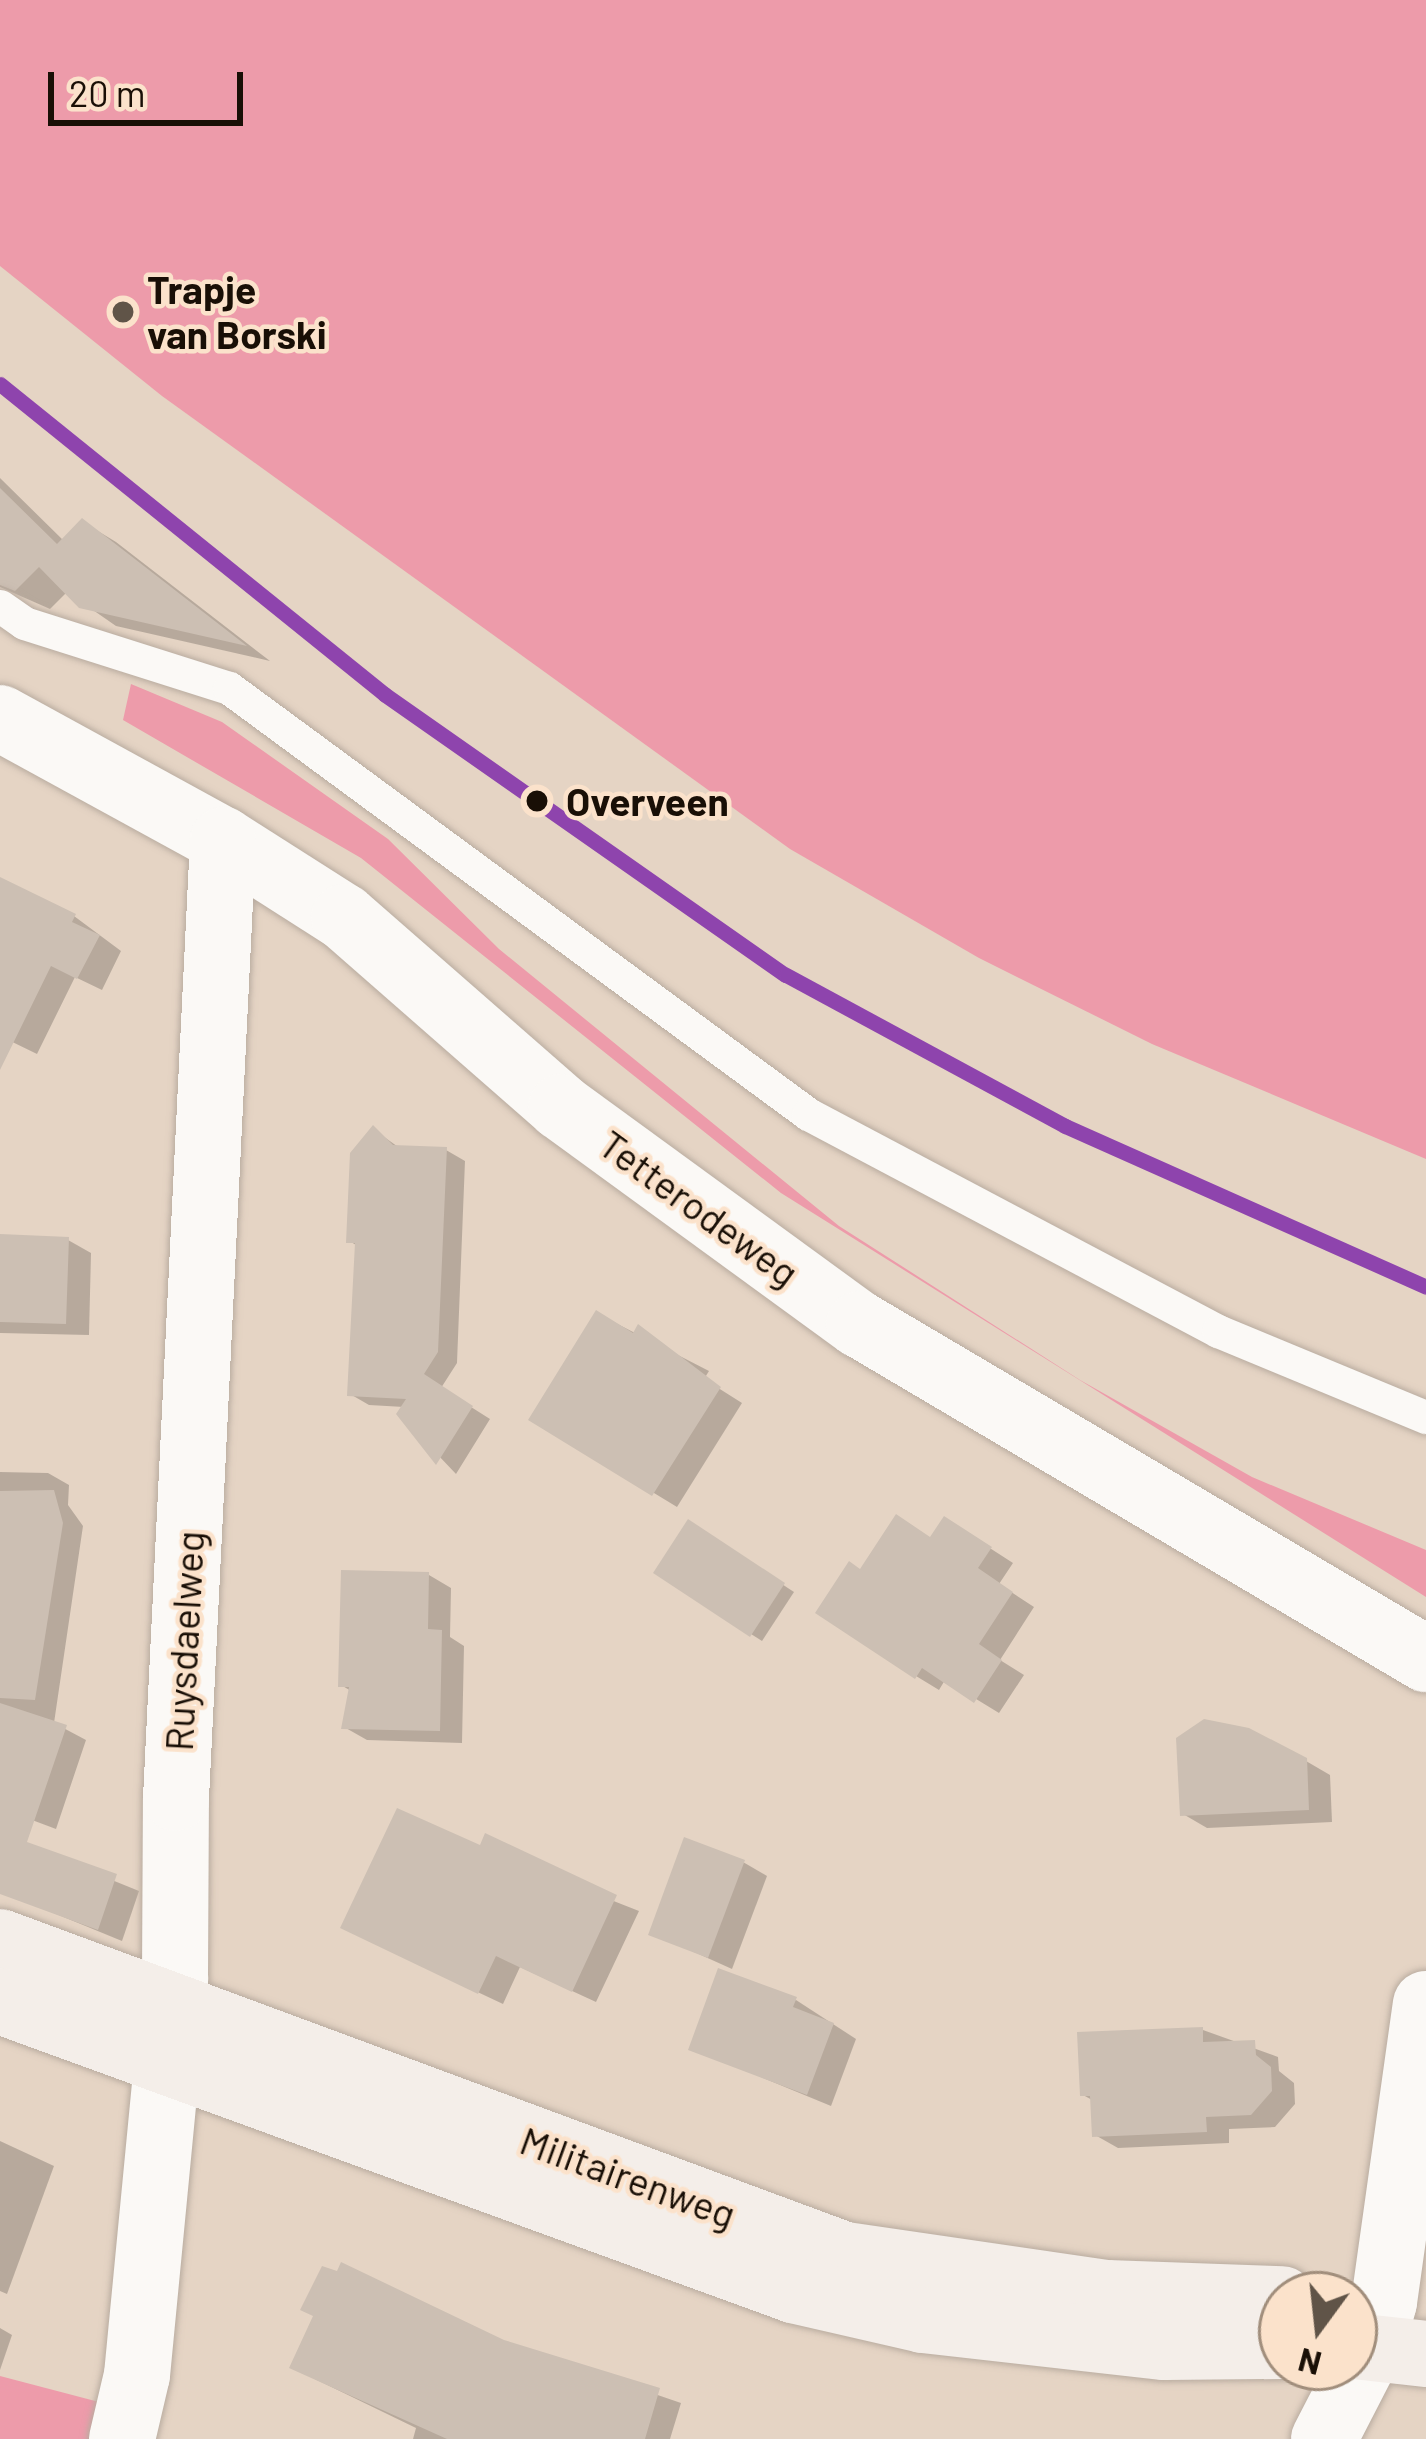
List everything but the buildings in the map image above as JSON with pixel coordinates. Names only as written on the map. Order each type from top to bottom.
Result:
[{"type":"main road","name":"Militairenweg","points":[[0,1942],[169,2035],[793,2290],[923,2320],[1164,2347],[1258,2346]]},
{"type":"main road","name":"Militairenweg","points":[[0,2000],[169,2035],[844,2255],[1107,2293],[1258,2298]]},
{"type":"street","name":"Tetterodeweg","points":[[0,718],[223,840],[344,917],[561,1108],[860,1324],[1426,1659]]},
{"type":"street","name":"Ruysdaelweg","points":[[122,2439],[137,2375],[169,2035],[223,840]]},
{"type":"street","points":[[1324,2439],[1386,2326],[1426,2004]]},
{"type":"lane","points":[[0,606],[24,623],[230,688],[808,1114],[1218,1330],[1426,1417]]},
{"type":"shaded area","points":[[0,0],[1426,0],[1426,1159],[1152,1044],[979,958],[790,849],[162,396],[0,266]]},
{"type":"shaded area","points":[[131,684],[222,722],[388,839],[499,949],[839,1226],[1080,1380],[1252,1477],[1426,1550],[1426,1597],[781,1193],[361,858],[123,720]]},
{"type":"shaded area","points":[[0,2376],[99,2402],[92,2439],[0,2439]]},
{"type":"transit line","points":[[0,384],[384,694],[786,975],[1065,1126],[1426,1287]]},
{"type":"place","name":"Trapje van Borski","points":[[123,312]]},
{"type":"place","name":"Overveen","points":[[537,801]]}]
